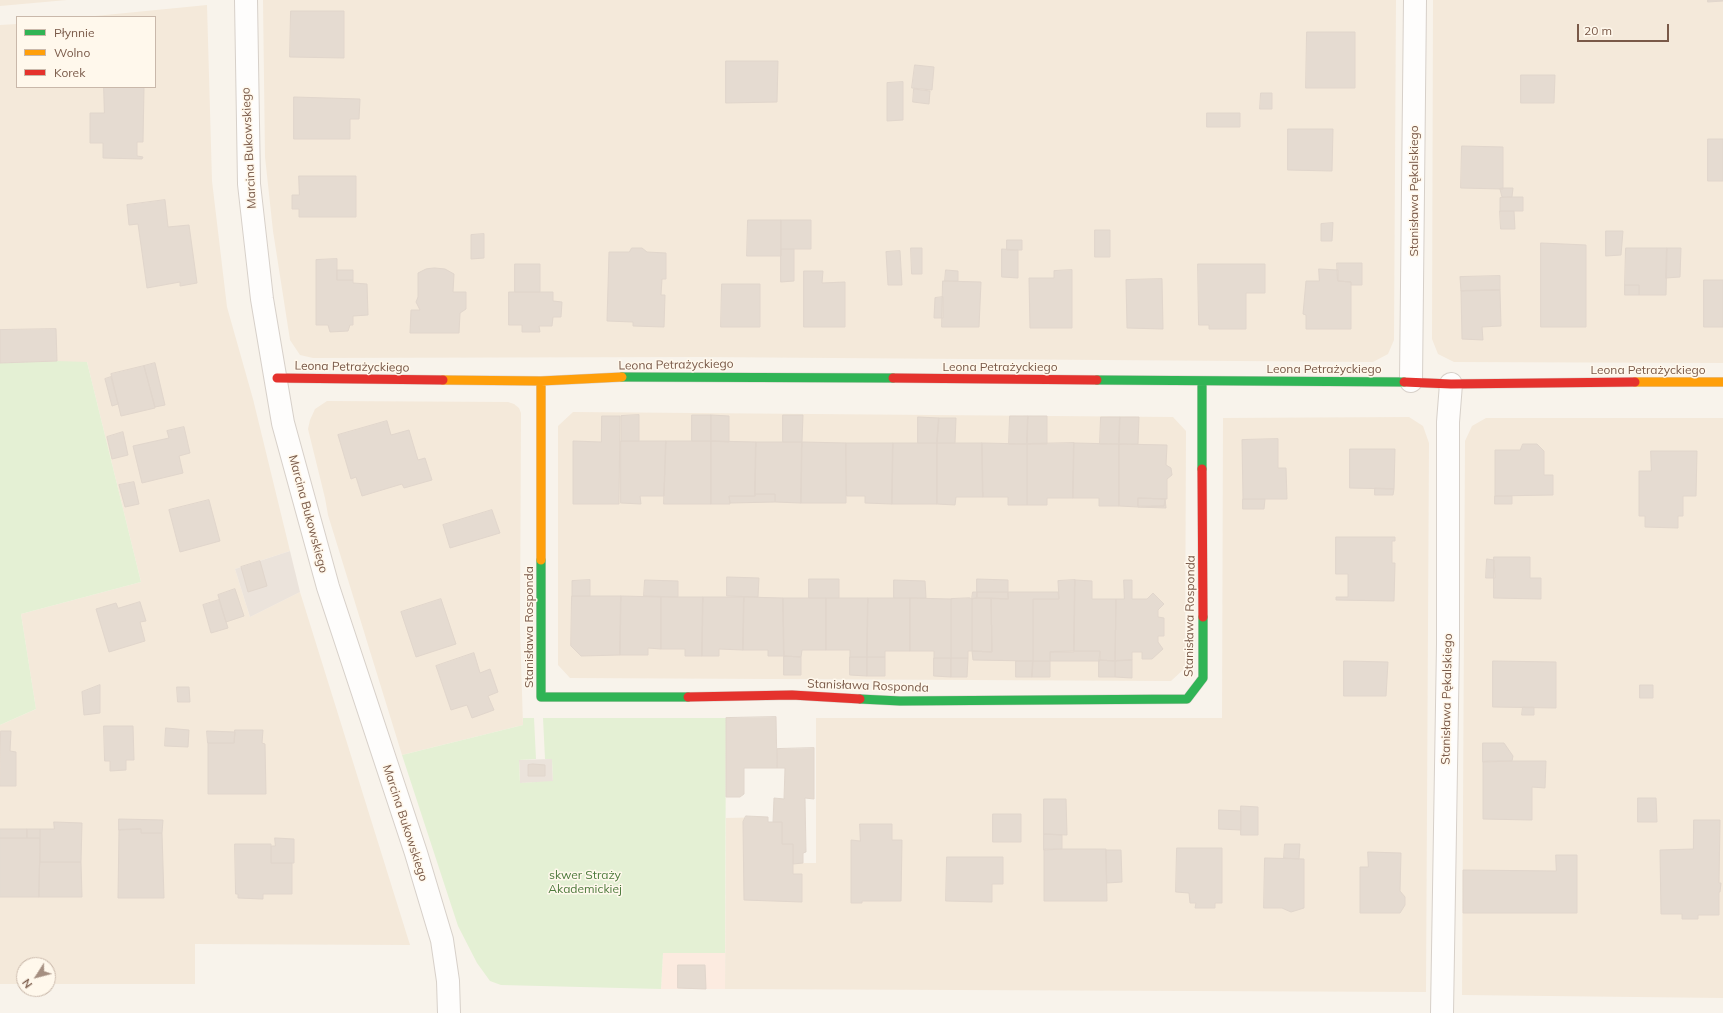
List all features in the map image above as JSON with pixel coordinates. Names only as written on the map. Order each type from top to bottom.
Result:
[{"type":"street","name":"Marcina Bukowskiego","points":[[246,0],[249,184],[262,299],[277,378],[283,423],[328,587],[416,852],[442,940],[448,981],[449,1013]]},
{"type":"street","name":"Stanisława Pękalskiego","points":[[1411,381],[1415,0]]},
{"type":"street","name":"Leona Petrażyckiego","points":[[277,378],[541,381],[643,376],[744,376],[1202,382],[1411,381],[1452,384],[1524,382],[1723,382]]},
{"type":"street","name":"Stanisława Rosponda","points":[[541,381],[541,698],[792,695],[900,701],[1187,699],[1203,678],[1202,382]]},
{"type":"street","name":"Stanisława Pękalskiego","points":[[1442,1013],[1448,644],[1448,422],[1452,384]]},
{"type":"shaded area","points":[[0,0],[67,0],[0,6]]},
{"type":"shaded area","points":[[263,0],[1396,0],[1394,340],[1388,354],[1373,362],[699,357],[313,358],[300,355],[290,340],[273,231],[265,157]]},
{"type":"shaded area","points":[[1433,0],[1723,0],[1723,363],[1454,362],[1438,354],[1432,339]]},
{"type":"shaded area","points":[[207,5],[212,181],[227,307],[253,399],[290,551],[235,569],[250,617],[300,592],[410,945],[195,944],[195,984],[56,984],[56,957],[16,957],[16,984],[0,984],[0,725],[36,709],[21,614],[141,582],[87,362],[0,363],[0,25],[16,24],[16,88],[156,88],[156,16],[95,16]]},
{"type":"shaded area","points":[[327,401],[508,402],[519,408],[521,413],[520,629],[523,725],[402,755],[328,515],[308,429],[315,409]]},
{"type":"shaded area","points":[[573,412],[1173,417],[1186,431],[1185,668],[1171,681],[570,678],[558,665],[558,426]]},
{"type":"shaded area","points":[[1409,417],[1423,426],[1429,443],[1426,992],[725,989],[726,818],[768,817],[768,822],[782,822],[793,863],[816,863],[816,718],[1222,718],[1223,418]]},
{"type":"shaded area","points":[[1486,418],[1723,418],[1723,998],[1462,995],[1465,441],[1472,426]]},
{"type":"shaded area","points":[[290,551],[300,592],[250,617],[235,569]]},
{"type":"shaded area","points":[[552,759],[553,782],[520,783],[519,760]]},
{"type":"shaded area","points":[[663,953],[725,953],[725,989],[661,989]]},
{"type":"green space","points":[[57,361],[87,362],[141,582],[21,614],[36,709],[0,725],[0,363]]},
{"type":"green space","name":"skwer Straży Akademickiej","points":[[523,718],[534,718],[536,759],[519,760],[520,783],[553,781],[552,759],[545,759],[543,718],[726,718],[725,953],[663,953],[661,989],[501,985],[490,981],[477,963],[458,926],[402,755],[523,725]]},
{"type":"building","points":[[1708,0],[1723,0],[1723,1],[1708,2]]},
{"type":"building","points":[[291,11],[344,11],[344,58],[290,57]]},
{"type":"building","points":[[1307,32],[1355,32],[1355,88],[1306,88]]},
{"type":"building","points":[[726,61],[778,61],[777,102],[726,103]]},
{"type":"building","points":[[915,65],[934,67],[932,90],[912,88]]},
{"type":"building","points":[[1521,75],[1555,75],[1554,103],[1521,103]]},
{"type":"building","points":[[903,82],[903,120],[887,121],[887,83]]},
{"type":"building","points":[[104,88],[144,88],[143,142],[137,142],[137,156],[143,157],[142,159],[103,158],[103,143],[90,143],[90,113],[104,113]]},
{"type":"building","points":[[914,89],[930,91],[929,104],[913,102]]},
{"type":"building","points":[[1261,93],[1272,93],[1272,109],[1260,109]]},
{"type":"building","points":[[294,97],[360,99],[359,119],[350,119],[350,139],[294,139]]},
{"type":"building","points":[[1207,113],[1240,113],[1240,127],[1207,127]]},
{"type":"building","points":[[1288,129],[1333,129],[1332,171],[1288,170]]},
{"type":"building","points":[[1708,139],[1723,139],[1723,181],[1708,181]]},
{"type":"building","points":[[1462,146],[1503,147],[1503,189],[1461,188]]},
{"type":"building","points":[[299,176],[356,176],[356,217],[299,217],[299,209],[292,209],[292,195],[299,195]]},
{"type":"building","points":[[1513,188],[1512,197],[1502,197],[1500,189]]},
{"type":"building","points":[[1523,197],[1523,211],[1500,211],[1500,198]]},
{"type":"building","points":[[165,200],[168,227],[189,225],[197,283],[180,286],[180,282],[147,288],[138,224],[129,225],[127,205]]},
{"type":"building","points":[[1500,211],[1514,211],[1515,229],[1501,229]]},
{"type":"building","points":[[748,220],[781,220],[781,256],[747,256]]},
{"type":"building","points":[[781,220],[811,220],[811,249],[781,249]]},
{"type":"building","points":[[1333,223],[1332,241],[1321,241],[1321,224]]},
{"type":"building","points":[[1095,230],[1110,230],[1110,257],[1095,257]]},
{"type":"building","points":[[1606,231],[1623,231],[1621,255],[1606,256]]},
{"type":"building","points":[[484,234],[484,258],[471,259],[471,235]]},
{"type":"building","points":[[1007,240],[1022,240],[1022,250],[1007,250]]},
{"type":"building","points":[[1541,243],[1586,245],[1586,327],[1541,327]]},
{"type":"building","points":[[632,248],[642,248],[647,252],[666,253],[666,279],[662,279],[661,295],[665,295],[664,327],[633,326],[633,322],[607,321],[609,252],[629,252]]},
{"type":"building","points":[[911,248],[922,248],[922,274],[912,274]]},
{"type":"building","points":[[1626,248],[1667,248],[1666,295],[1639,295],[1639,285],[1625,285]]},
{"type":"building","points":[[1667,248],[1681,248],[1680,277],[1666,278]]},
{"type":"building","points":[[781,249],[794,249],[794,281],[781,282]]},
{"type":"building","points":[[1002,249],[1018,250],[1018,278],[1002,277]]},
{"type":"building","points":[[900,251],[902,285],[888,285],[886,252]]},
{"type":"building","points":[[337,259],[337,280],[353,280],[353,283],[367,284],[368,315],[353,316],[353,325],[350,325],[348,331],[330,332],[328,325],[316,325],[316,260]]},
{"type":"building","points":[[1337,263],[1362,263],[1362,285],[1351,285],[1351,282],[1338,281]]},
{"type":"building","points":[[515,264],[540,264],[540,292],[515,292]]},
{"type":"building","points":[[1198,264],[1265,264],[1265,293],[1246,293],[1246,329],[1209,329],[1209,325],[1199,325]]},
{"type":"building","points":[[426,269],[445,269],[454,274],[453,292],[466,292],[466,309],[460,313],[459,333],[410,333],[411,310],[420,310],[416,302],[418,297],[418,273]]},
{"type":"building","points":[[1319,269],[1338,270],[1338,281],[1351,282],[1351,329],[1306,329],[1306,315],[1303,314],[1306,281],[1319,281]]},
{"type":"building","points":[[337,270],[353,270],[353,280],[337,280]]},
{"type":"building","points":[[946,270],[958,271],[958,281],[945,281]]},
{"type":"building","points":[[1072,270],[1072,328],[1030,328],[1029,278],[1054,278],[1054,271]]},
{"type":"building","points":[[804,271],[823,271],[822,283],[845,282],[845,327],[804,327]]},
{"type":"building","points":[[1500,276],[1500,290],[1461,291],[1460,277]]},
{"type":"building","points":[[1162,279],[1163,329],[1127,328],[1126,280]]},
{"type":"building","points":[[1704,280],[1723,280],[1723,327],[1704,327]]},
{"type":"building","points":[[943,281],[981,282],[979,327],[942,327]]},
{"type":"building","points":[[722,284],[760,284],[760,327],[721,327]]},
{"type":"building","points":[[1625,285],[1639,285],[1639,295],[1625,295]]},
{"type":"building","points":[[1500,290],[1501,326],[1482,327],[1483,340],[1462,339],[1461,291]]},
{"type":"building","points":[[509,292],[553,292],[553,301],[562,302],[561,317],[553,317],[552,326],[539,326],[540,332],[522,332],[522,325],[509,325]]},
{"type":"building","points":[[943,297],[943,318],[934,318],[935,298]]},
{"type":"building","points":[[56,329],[57,361],[0,363],[0,330]]},
{"type":"building","points":[[155,363],[165,405],[155,407],[144,366]]},
{"type":"building","points":[[144,366],[155,408],[121,416],[111,374]]},
{"type":"building","points":[[111,377],[118,404],[112,406],[105,379]]},
{"type":"building","points":[[639,415],[639,441],[621,441],[621,416]]},
{"type":"building","points":[[692,415],[711,415],[711,441],[692,441]]},
{"type":"building","points":[[711,415],[729,416],[729,442],[711,441]]},
{"type":"building","points":[[783,415],[803,415],[802,442],[783,442]]},
{"type":"building","points":[[602,416],[620,416],[619,504],[573,504],[573,441],[601,442]]},
{"type":"building","points":[[1010,416],[1028,416],[1027,444],[1009,444]]},
{"type":"building","points":[[1028,416],[1047,416],[1047,444],[1027,444]]},
{"type":"building","points":[[918,417],[939,418],[937,443],[918,443]]},
{"type":"building","points":[[1101,417],[1120,417],[1119,444],[1100,444]]},
{"type":"building","points":[[1120,417],[1139,417],[1138,444],[1119,444]]},
{"type":"building","points":[[939,418],[956,418],[955,443],[937,443]]},
{"type":"building","points":[[387,421],[391,435],[409,430],[418,460],[425,458],[432,480],[404,488],[402,484],[362,496],[356,477],[351,479],[338,435]]},
{"type":"building","points":[[184,427],[190,453],[179,456],[183,473],[142,483],[133,446],[169,438],[167,431]]},
{"type":"building","points":[[123,432],[128,455],[112,459],[107,437]]},
{"type":"building","points":[[1278,439],[1278,468],[1286,468],[1287,499],[1243,499],[1242,440]]},
{"type":"building","points":[[621,441],[666,441],[664,496],[640,496],[641,504],[621,503]]},
{"type":"building","points":[[666,441],[711,441],[711,504],[664,504]]},
{"type":"building","points":[[711,441],[756,442],[755,496],[729,496],[730,504],[711,504]]},
{"type":"building","points":[[756,442],[802,442],[801,503],[775,502],[775,494],[755,494]]},
{"type":"building","points":[[802,442],[846,443],[846,503],[801,503]]},
{"type":"building","points":[[846,443],[893,443],[892,504],[865,503],[865,496],[847,496]]},
{"type":"building","points":[[893,443],[937,443],[937,504],[892,504]]},
{"type":"building","points":[[937,443],[982,443],[983,497],[956,497],[955,505],[937,504]]},
{"type":"building","points":[[982,443],[1027,444],[1027,505],[1008,505],[1008,497],[983,497]]},
{"type":"building","points":[[1074,443],[1119,444],[1119,506],[1099,506],[1099,498],[1073,498]]},
{"type":"building","points":[[1074,443],[1073,498],[1047,498],[1047,505],[1027,505],[1027,444]]},
{"type":"building","points":[[1119,444],[1167,445],[1166,465],[1171,468],[1172,475],[1167,479],[1167,499],[1138,498],[1138,507],[1119,506]]},
{"type":"building","points":[[1523,444],[1537,444],[1544,451],[1544,475],[1553,475],[1553,495],[1495,496],[1495,450],[1520,450]]},
{"type":"building","points":[[1350,449],[1395,449],[1394,489],[1350,488]]},
{"type":"building","points":[[1651,451],[1697,451],[1696,496],[1683,496],[1683,516],[1678,516],[1678,528],[1645,527],[1645,516],[1639,516],[1639,471],[1651,471]]},
{"type":"building","points":[[134,482],[139,504],[125,507],[119,485]]},
{"type":"building","points":[[1375,488],[1394,489],[1393,495],[1375,495]]},
{"type":"building","points":[[755,494],[775,494],[775,502],[730,503],[729,496],[755,496]]},
{"type":"building","points":[[1495,496],[1512,496],[1512,504],[1495,504]]},
{"type":"building","points":[[1138,498],[1165,499],[1164,506],[1138,506]]},
{"type":"building","points":[[1165,499],[1166,508],[1138,507],[1164,506]]},
{"type":"building","points":[[1243,499],[1265,499],[1264,509],[1243,509]]},
{"type":"building","points":[[209,500],[220,541],[180,552],[169,510]]},
{"type":"building","points":[[492,510],[500,533],[450,548],[443,525]]},
{"type":"building","points":[[1336,537],[1395,537],[1395,541],[1392,541],[1392,563],[1395,563],[1394,601],[1336,600],[1336,597],[1348,597],[1348,574],[1336,574]]},
{"type":"building","points":[[1494,557],[1530,557],[1530,578],[1541,578],[1541,599],[1494,598]]},
{"type":"building","points":[[1487,559],[1494,560],[1495,578],[1486,578]]},
{"type":"building","points":[[260,561],[267,586],[248,592],[241,567]]},
{"type":"building","points":[[727,577],[759,578],[758,597],[727,596]]},
{"type":"building","points":[[809,579],[839,579],[839,598],[809,598]]},
{"type":"building","points":[[977,579],[1008,580],[1008,592],[977,592]]},
{"type":"building","points":[[590,580],[590,596],[572,596],[572,581]]},
{"type":"building","points":[[645,580],[678,581],[678,597],[644,596]]},
{"type":"building","points":[[894,580],[925,581],[926,598],[894,598]]},
{"type":"building","points":[[1075,580],[1074,652],[1050,652],[1050,661],[1033,661],[1033,599],[1059,599],[1058,581]]},
{"type":"building","points":[[1075,580],[1092,581],[1092,599],[1116,599],[1115,661],[1099,660],[1100,651],[1074,651]]},
{"type":"building","points":[[1124,580],[1132,580],[1132,599],[1147,599],[1153,593],[1164,604],[1158,610],[1158,617],[1164,618],[1164,636],[1158,636],[1158,642],[1163,649],[1152,659],[1142,659],[1142,652],[1132,652],[1132,660],[1115,661],[1116,599],[1124,599]]},
{"type":"building","points":[[235,589],[244,616],[226,622],[218,595]]},
{"type":"building","points":[[973,592],[977,592],[977,598],[972,599]]},
{"type":"building","points":[[977,592],[1008,592],[1008,599],[977,598]]},
{"type":"building","points":[[1008,592],[1058,592],[1059,599],[1033,599],[1033,661],[973,660],[972,651],[992,652],[991,598],[1008,599]]},
{"type":"building","points":[[572,596],[621,596],[620,655],[581,656],[571,646]]},
{"type":"building","points":[[621,596],[661,597],[661,649],[648,648],[648,655],[620,655]]},
{"type":"building","points":[[661,597],[703,597],[702,656],[685,656],[685,649],[661,649]]},
{"type":"building","points":[[703,597],[744,597],[743,650],[719,649],[719,656],[702,656]]},
{"type":"building","points":[[744,597],[783,598],[784,656],[768,656],[768,650],[743,650]]},
{"type":"building","points":[[783,598],[826,598],[826,650],[802,650],[801,657],[784,656]]},
{"type":"building","points":[[826,598],[868,598],[867,657],[850,657],[850,650],[826,650]]},
{"type":"building","points":[[868,598],[910,598],[910,651],[885,651],[885,657],[867,657]]},
{"type":"building","points":[[910,598],[951,599],[951,658],[934,658],[934,651],[910,651]]},
{"type":"building","points":[[991,598],[992,652],[972,651],[972,599]]},
{"type":"building","points":[[441,599],[456,644],[416,657],[401,612]]},
{"type":"building","points":[[951,599],[972,599],[972,651],[968,651],[968,658],[951,658]]},
{"type":"building","points":[[219,600],[228,628],[211,633],[203,605]]},
{"type":"building","points":[[140,602],[146,621],[140,622],[145,641],[109,652],[96,609],[116,603],[118,608]]},
{"type":"building","points":[[1100,651],[1100,661],[1050,661],[1050,652]]},
{"type":"building","points":[[474,653],[480,673],[490,669],[498,692],[488,696],[494,710],[472,718],[467,705],[451,710],[436,666]]},
{"type":"building","points":[[784,656],[801,657],[801,675],[784,675]]},
{"type":"building","points":[[850,657],[867,657],[867,676],[850,675]]},
{"type":"building","points":[[867,657],[885,657],[885,676],[867,676]]},
{"type":"building","points":[[934,658],[951,658],[951,677],[934,676]]},
{"type":"building","points":[[951,658],[968,658],[967,677],[951,677]]},
{"type":"building","points":[[1099,660],[1115,661],[1115,677],[1099,677]]},
{"type":"building","points":[[1132,660],[1132,678],[1115,677],[1115,661]]},
{"type":"building","points":[[1016,661],[1033,661],[1032,677],[1016,677]]},
{"type":"building","points":[[1033,661],[1050,661],[1050,677],[1032,677]]},
{"type":"building","points":[[1344,661],[1388,662],[1386,696],[1344,696]]},
{"type":"building","points":[[1493,661],[1556,662],[1556,708],[1493,707]]},
{"type":"building","points":[[100,685],[100,713],[84,715],[82,692]]},
{"type":"building","points":[[1640,685],[1653,685],[1653,698],[1640,698]]},
{"type":"building","points":[[177,687],[189,687],[190,702],[178,702]]},
{"type":"building","points":[[1523,707],[1534,707],[1534,715],[1522,715]]},
{"type":"building","points":[[776,717],[777,768],[744,768],[744,794],[740,797],[726,797],[726,718]]},
{"type":"building","points":[[104,726],[133,726],[134,760],[126,760],[126,770],[110,771],[110,761],[105,761]]},
{"type":"building","points":[[166,728],[189,730],[188,747],[165,746]]},
{"type":"building","points":[[235,730],[263,730],[262,743],[265,744],[266,794],[208,794],[208,743],[234,743]]},
{"type":"building","points":[[1,731],[11,731],[10,751],[16,752],[16,786],[0,786]]},
{"type":"building","points":[[207,731],[235,732],[234,743],[208,743]]},
{"type":"building","points":[[1483,743],[1504,743],[1513,756],[1512,761],[1483,762]]},
{"type":"building","points":[[814,748],[814,799],[805,798],[806,852],[803,853],[803,863],[793,864],[793,844],[782,844],[782,822],[773,822],[774,798],[784,799],[785,768],[777,768],[777,749]]},
{"type":"building","points":[[1546,761],[1545,788],[1532,787],[1532,820],[1483,819],[1483,762]]},
{"type":"building","points":[[528,765],[545,765],[545,776],[528,776]]},
{"type":"building","points":[[1638,798],[1656,798],[1657,822],[1638,822]]},
{"type":"building","points":[[1044,799],[1066,799],[1067,835],[1044,834]]},
{"type":"building","points":[[1241,806],[1258,807],[1258,835],[1241,835]]},
{"type":"building","points":[[1219,810],[1241,811],[1241,830],[1219,829]]},
{"type":"building","points":[[993,814],[1021,814],[1021,842],[993,842]]},
{"type":"building","points":[[746,816],[768,817],[768,822],[782,822],[782,844],[793,844],[793,874],[802,874],[802,902],[744,900],[743,822]]},
{"type":"building","points":[[119,819],[163,820],[162,833],[141,833],[141,829],[119,830]]},
{"type":"building","points":[[1694,820],[1720,820],[1719,883],[1721,883],[1719,892],[1719,915],[1698,915],[1698,919],[1682,919],[1682,914],[1661,914],[1660,850],[1693,849]]},
{"type":"building","points":[[54,822],[82,823],[81,862],[40,862],[40,829],[54,829]]},
{"type":"building","points":[[860,824],[892,824],[892,840],[902,840],[901,901],[862,901],[862,903],[851,903],[851,840],[860,841]]},
{"type":"building","points":[[0,829],[27,829],[27,838],[0,838]]},
{"type":"building","points":[[27,829],[40,829],[40,838],[27,838]]},
{"type":"building","points":[[141,829],[141,833],[162,833],[164,898],[118,898],[119,830]]},
{"type":"building","points":[[1044,834],[1062,835],[1062,849],[1044,850]]},
{"type":"building","points":[[0,838],[40,838],[39,897],[0,897]]},
{"type":"building","points":[[275,838],[294,839],[294,863],[271,863],[271,846],[275,846]]},
{"type":"building","points":[[235,844],[271,844],[271,863],[292,863],[292,894],[263,894],[263,899],[238,898],[238,894],[236,894]]},
{"type":"building","points":[[1285,844],[1300,844],[1299,859],[1284,858]]},
{"type":"building","points":[[1177,848],[1222,848],[1222,903],[1215,903],[1215,908],[1195,908],[1196,903],[1190,903],[1189,893],[1176,892]]},
{"type":"building","points":[[1106,849],[1107,901],[1044,901],[1044,850]]},
{"type":"building","points":[[1106,850],[1121,850],[1122,882],[1107,883]]},
{"type":"building","points":[[1368,852],[1401,853],[1400,891],[1405,897],[1405,905],[1400,913],[1360,913],[1360,867],[1368,867]]},
{"type":"building","points":[[1556,855],[1577,855],[1577,913],[1463,913],[1463,870],[1556,871]]},
{"type":"building","points":[[947,857],[1003,857],[1003,884],[992,884],[992,902],[946,901]]},
{"type":"building","points":[[1265,858],[1304,859],[1304,908],[1291,912],[1282,908],[1264,908]]},
{"type":"building","points":[[40,862],[81,862],[82,897],[39,897]]},
{"type":"building","points":[[678,965],[705,965],[706,989],[678,988]]},
{"type":"traffic: fast","points":[[622,377],[893,378]]},
{"type":"traffic: fast","points":[[1097,380],[1404,382]]},
{"type":"traffic: fast","points":[[1202,382],[1202,469]]},
{"type":"traffic: fast","points":[[541,560],[541,697],[688,697]]},
{"type":"traffic: fast","points":[[860,699],[900,701],[1187,699],[1203,678],[1203,617]]},
{"type":"traffic: slow","points":[[443,380],[541,381],[622,377]]},
{"type":"traffic: slow","points":[[541,381],[541,560]]},
{"type":"traffic: slow","points":[[1635,382],[1723,382]]},
{"type":"traffic: jam","points":[[277,378],[443,380]]},
{"type":"traffic: jam","points":[[893,378],[1097,380]]},
{"type":"traffic: jam","points":[[1404,382],[1451,384],[1635,382]]},
{"type":"traffic: jam","points":[[1202,469],[1203,617]]},
{"type":"traffic: jam","points":[[688,697],[792,695],[860,699]]}]
